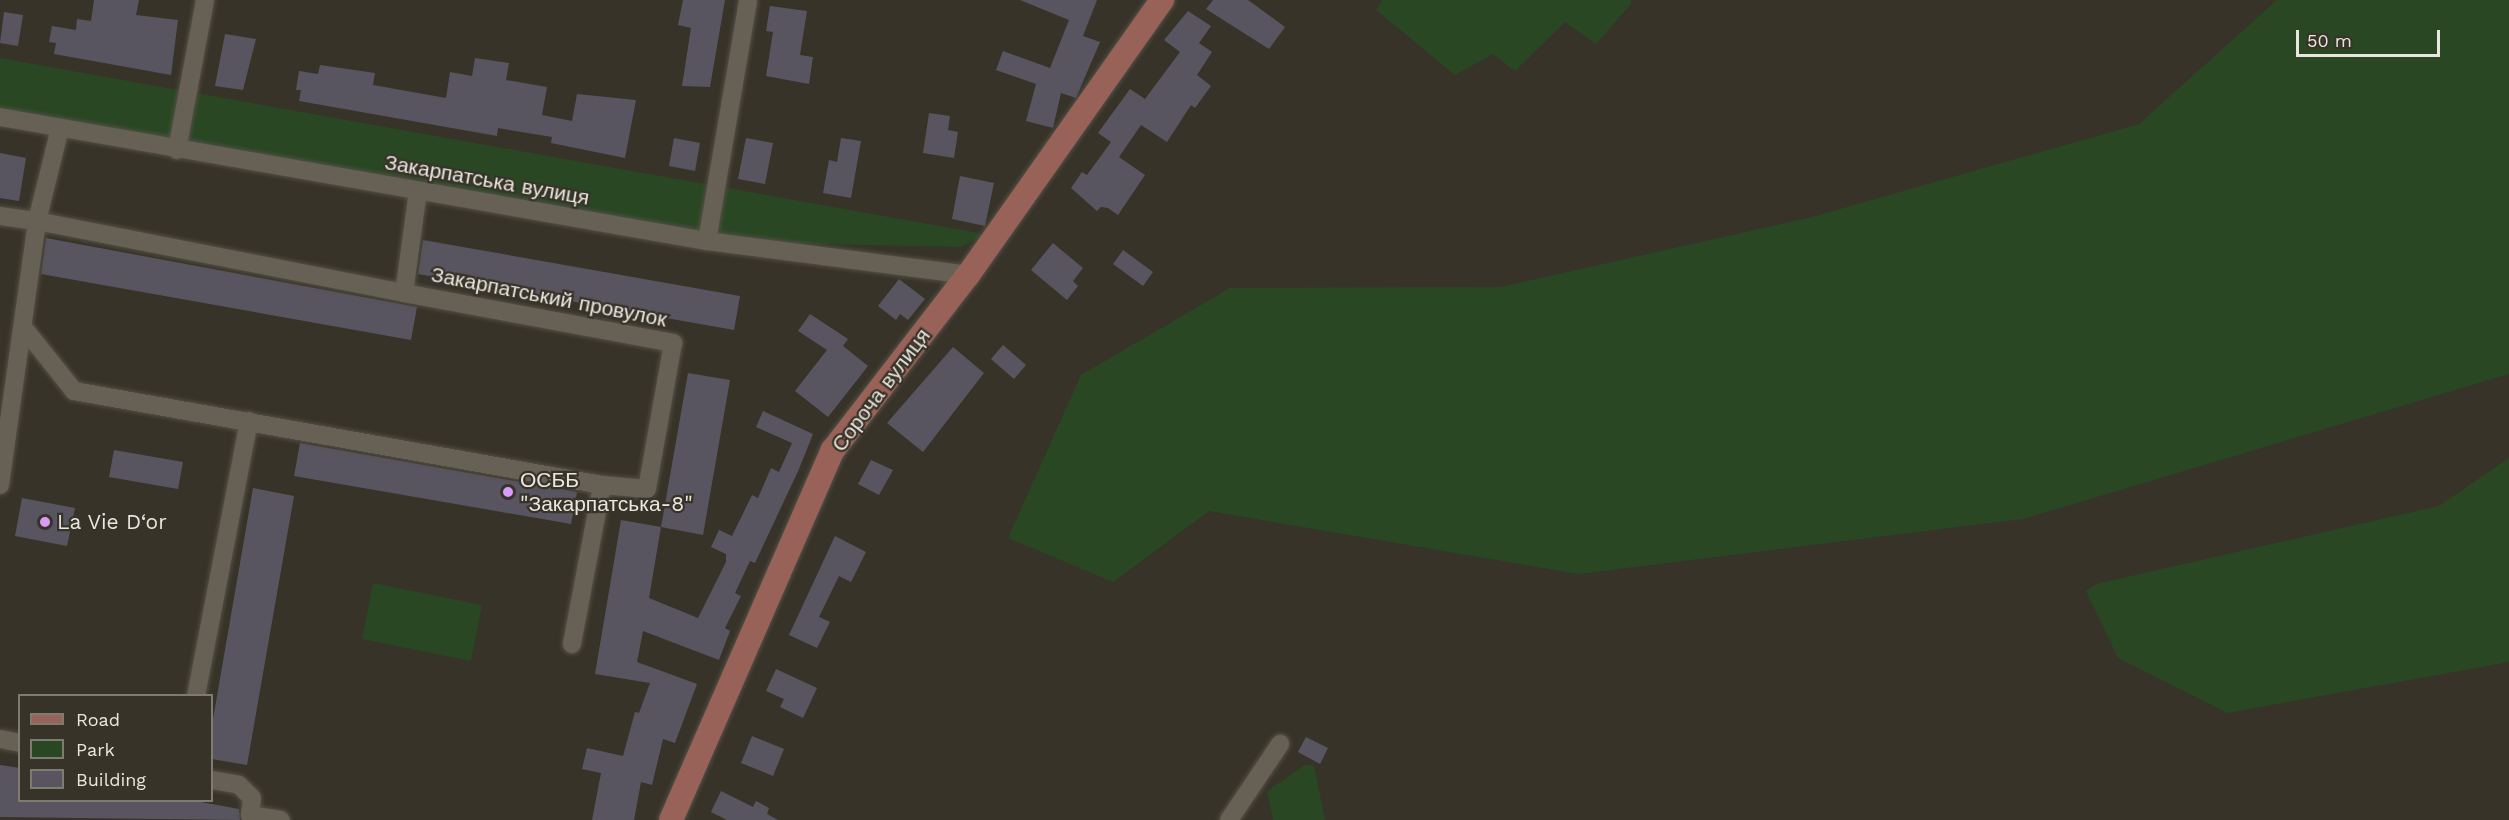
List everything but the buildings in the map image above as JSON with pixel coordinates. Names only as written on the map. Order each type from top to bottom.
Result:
[{"type":"main road","name":"Сороча вулиця","points":[[671,820],[833,450],[968,275],[1162,0]]},
{"type":"street","points":[[177,150],[205,0]]},
{"type":"street","points":[[707,242],[748,0]]},
{"type":"street","name":"Закарпатська вулиця","points":[[0,117],[707,242],[968,275]]},
{"type":"street","points":[[0,485],[38,221],[60,128]]},
{"type":"street","name":"Закарпатський провулок","points":[[404,293],[418,191]]},
{"type":"street","name":"Закарпатський провулок","points":[[0,216],[38,221],[673,344],[647,489],[602,485],[74,391],[23,327]]},
{"type":"street","points":[[196,694],[249,422]]},
{"type":"street","points":[[572,644],[602,485]]},
{"type":"street","points":[[0,739],[18,743]]},
{"type":"street","points":[[1229,820],[1280,744]]},
{"type":"street","points":[[213,780],[239,785],[252,798],[250,815],[281,820]]},
{"type":"green space","points":[[1382,0],[1631,0],[1631,4],[1596,44],[1565,22],[1515,71],[1493,54],[1455,75],[1376,10]]},
{"type":"green space","points":[[2277,0],[2509,0],[2509,374],[2023,519],[1578,574],[1209,511],[1113,582],[1008,538],[1081,375],[1230,288],[1501,287],[1812,217],[2139,124]]},
{"type":"green space","points":[[0,58],[979,233],[983,236],[960,247],[770,243],[0,112]]},
{"type":"green space","points":[[2509,458],[2509,662],[2227,713],[2118,658],[2086,591],[2096,584],[2439,506]]},
{"type":"green space","points":[[373,583],[482,605],[471,661],[362,639]]},
{"type":"green space","points":[[1305,765],[1314,765],[1325,820],[1273,820],[1267,791]]},
{"type":"place","name":"ОСББ \"Закарпатська-8\"","points":[[508,492]]},
{"type":"place","name":"La Vie D‘or","points":[[45,522]]}]
